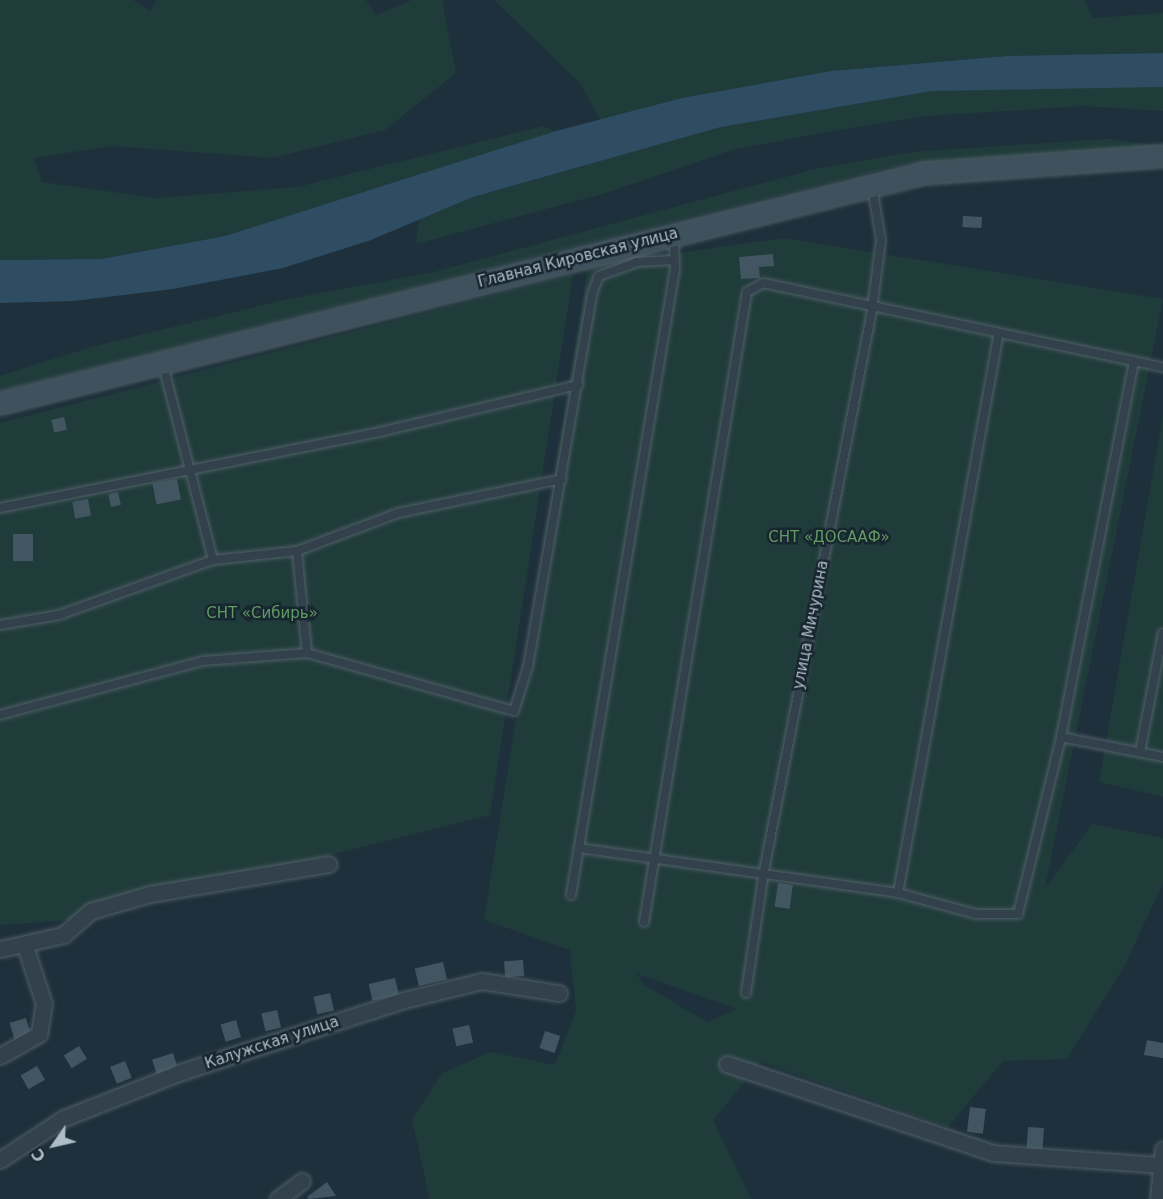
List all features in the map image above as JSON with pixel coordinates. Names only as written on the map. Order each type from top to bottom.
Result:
[{"type":"main road","name":"Главная Кировская улица","points":[[0,403],[162,360],[923,173],[1163,156]]},
{"type":"street","points":[[0,949],[25,946],[63,935],[91,911],[150,894],[329,864]]},
{"type":"street","points":[[0,1056],[39,1034],[44,1004],[25,946]]},
{"type":"street","name":"Калужская улица","points":[[0,1160],[64,1118],[157,1081],[405,1000],[482,981],[559,993]]},
{"type":"street","points":[[727,1064],[993,1154],[1159,1164]]},
{"type":"street","points":[[1158,1199],[1159,1164],[1163,1149]]},
{"type":"street","points":[[278,1199],[302,1181]]},
{"type":"lane","name":"улица Мичурина","points":[[746,993],[764,871],[872,310],[881,240],[872,185]]},
{"type":"lane","points":[[571,895],[674,260],[674,234]]},
{"type":"lane","points":[[0,715],[203,661],[307,652],[514,711],[528,666],[599,276],[637,262],[674,260]]},
{"type":"lane","points":[[644,922],[651,854],[743,298],[763,283],[872,310],[1163,367]]},
{"type":"lane","points":[[898,892],[998,336]]},
{"type":"lane","points":[[162,360],[213,560]]},
{"type":"lane","points":[[579,848],[651,854],[898,892],[976,914],[1018,914],[1061,737],[1134,361]]},
{"type":"lane","points":[[0,508],[190,471],[578,385]]},
{"type":"lane","points":[[0,625],[59,615],[213,560],[297,551],[398,513],[562,479]]},
{"type":"lane","points":[[297,551],[307,652]]},
{"type":"lane","points":[[1140,753],[1163,633]]},
{"type":"lane","points":[[1061,737],[1163,757]]},
{"type":"green space","points":[[0,0],[133,0],[150,11],[157,0],[366,0],[376,15],[412,0],[442,0],[456,73],[385,130],[272,158],[111,146],[34,158],[42,182],[155,198],[297,187],[543,126],[556,131],[225,236],[101,259],[0,260]]},
{"type":"green space","points":[[494,0],[1084,0],[1093,18],[1163,13],[1163,53],[1007,56],[831,71],[600,120],[580,83]]},
{"type":"green space","points":[[1059,84],[1163,87],[1163,111],[1084,106],[927,116],[831,131],[732,150],[606,193],[416,244],[419,220],[473,197],[721,127],[932,91]]},
{"type":"green space","points":[[1107,139],[1163,146],[906,164],[0,391],[0,376],[91,347],[288,299],[434,272],[815,169],[911,152]]},
{"type":"green space","name":"СНТ «ДОСААФ»","points":[[784,238],[1163,299],[1045,888],[1092,824],[1163,838],[1163,883],[1125,965],[1067,1059],[1003,1061],[948,1127],[761,1062],[713,1120],[751,1199],[430,1199],[412,1120],[442,1073],[491,1052],[555,1065],[576,1011],[570,950],[484,920],[588,266]],"holes":[[[637,974],[737,1009],[707,1022],[643,984]]]},
{"type":"green space","name":"СНТ «Сибирь»","points":[[573,274],[490,815],[70,920],[0,925],[0,423]]},
{"type":"green space","points":[[1163,415],[1163,797],[1099,782]]},
{"type":"water","points":[[1163,53],[1163,87],[932,91],[721,127],[473,197],[371,240],[283,268],[173,289],[74,301],[0,303],[0,260],[101,259],[225,236],[556,131],[682,98],[831,71],[1007,56]]},
{"type":"building","points":[[963,216],[982,217],[981,228],[962,227]]},
{"type":"building","points":[[773,254],[774,266],[759,267],[760,278],[741,279],[739,257]]},
{"type":"building","points":[[64,417],[67,430],[54,433],[51,420]]},
{"type":"building","points":[[177,479],[181,500],[156,504],[152,484]]},
{"type":"building","points":[[118,492],[121,505],[111,507],[108,494]]},
{"type":"building","points":[[88,499],[91,516],[75,519],[72,502]]},
{"type":"building","points":[[13,534],[33,534],[33,561],[13,561]]},
{"type":"building","points":[[778,883],[793,885],[790,909],[775,907]]},
{"type":"building","points":[[523,960],[524,976],[505,977],[504,961]]},
{"type":"building","points":[[443,962],[447,980],[419,986],[415,969]]},
{"type":"building","points":[[395,978],[399,995],[373,1001],[369,984]]},
{"type":"building","points":[[330,993],[334,1011],[317,1014],[313,997]]},
{"type":"building","points":[[277,1010],[281,1028],[265,1031],[261,1014]]},
{"type":"building","points":[[26,1018],[31,1036],[15,1041],[10,1023]]},
{"type":"building","points":[[236,1020],[241,1037],[226,1042],[221,1024]]},
{"type":"building","points":[[469,1025],[473,1043],[456,1046],[452,1029]]},
{"type":"building","points":[[545,1031],[560,1036],[555,1053],[539,1048]]},
{"type":"building","points":[[1147,1040],[1163,1043],[1163,1058],[1144,1055]]},
{"type":"building","points":[[79,1046],[87,1059],[72,1068],[64,1056]]},
{"type":"building","points":[[173,1053],[178,1068],[157,1075],[152,1060]]},
{"type":"building","points":[[125,1061],[132,1078],[117,1084],[110,1067]]},
{"type":"building","points":[[37,1066],[45,1080],[29,1089],[21,1076]]},
{"type":"building","points":[[970,1107],[986,1109],[983,1134],[967,1132]]},
{"type":"building","points":[[1028,1127],[1044,1128],[1042,1152],[1026,1151]]},
{"type":"building","points":[[327,1182],[336,1196],[309,1199],[307,1197]]}]
